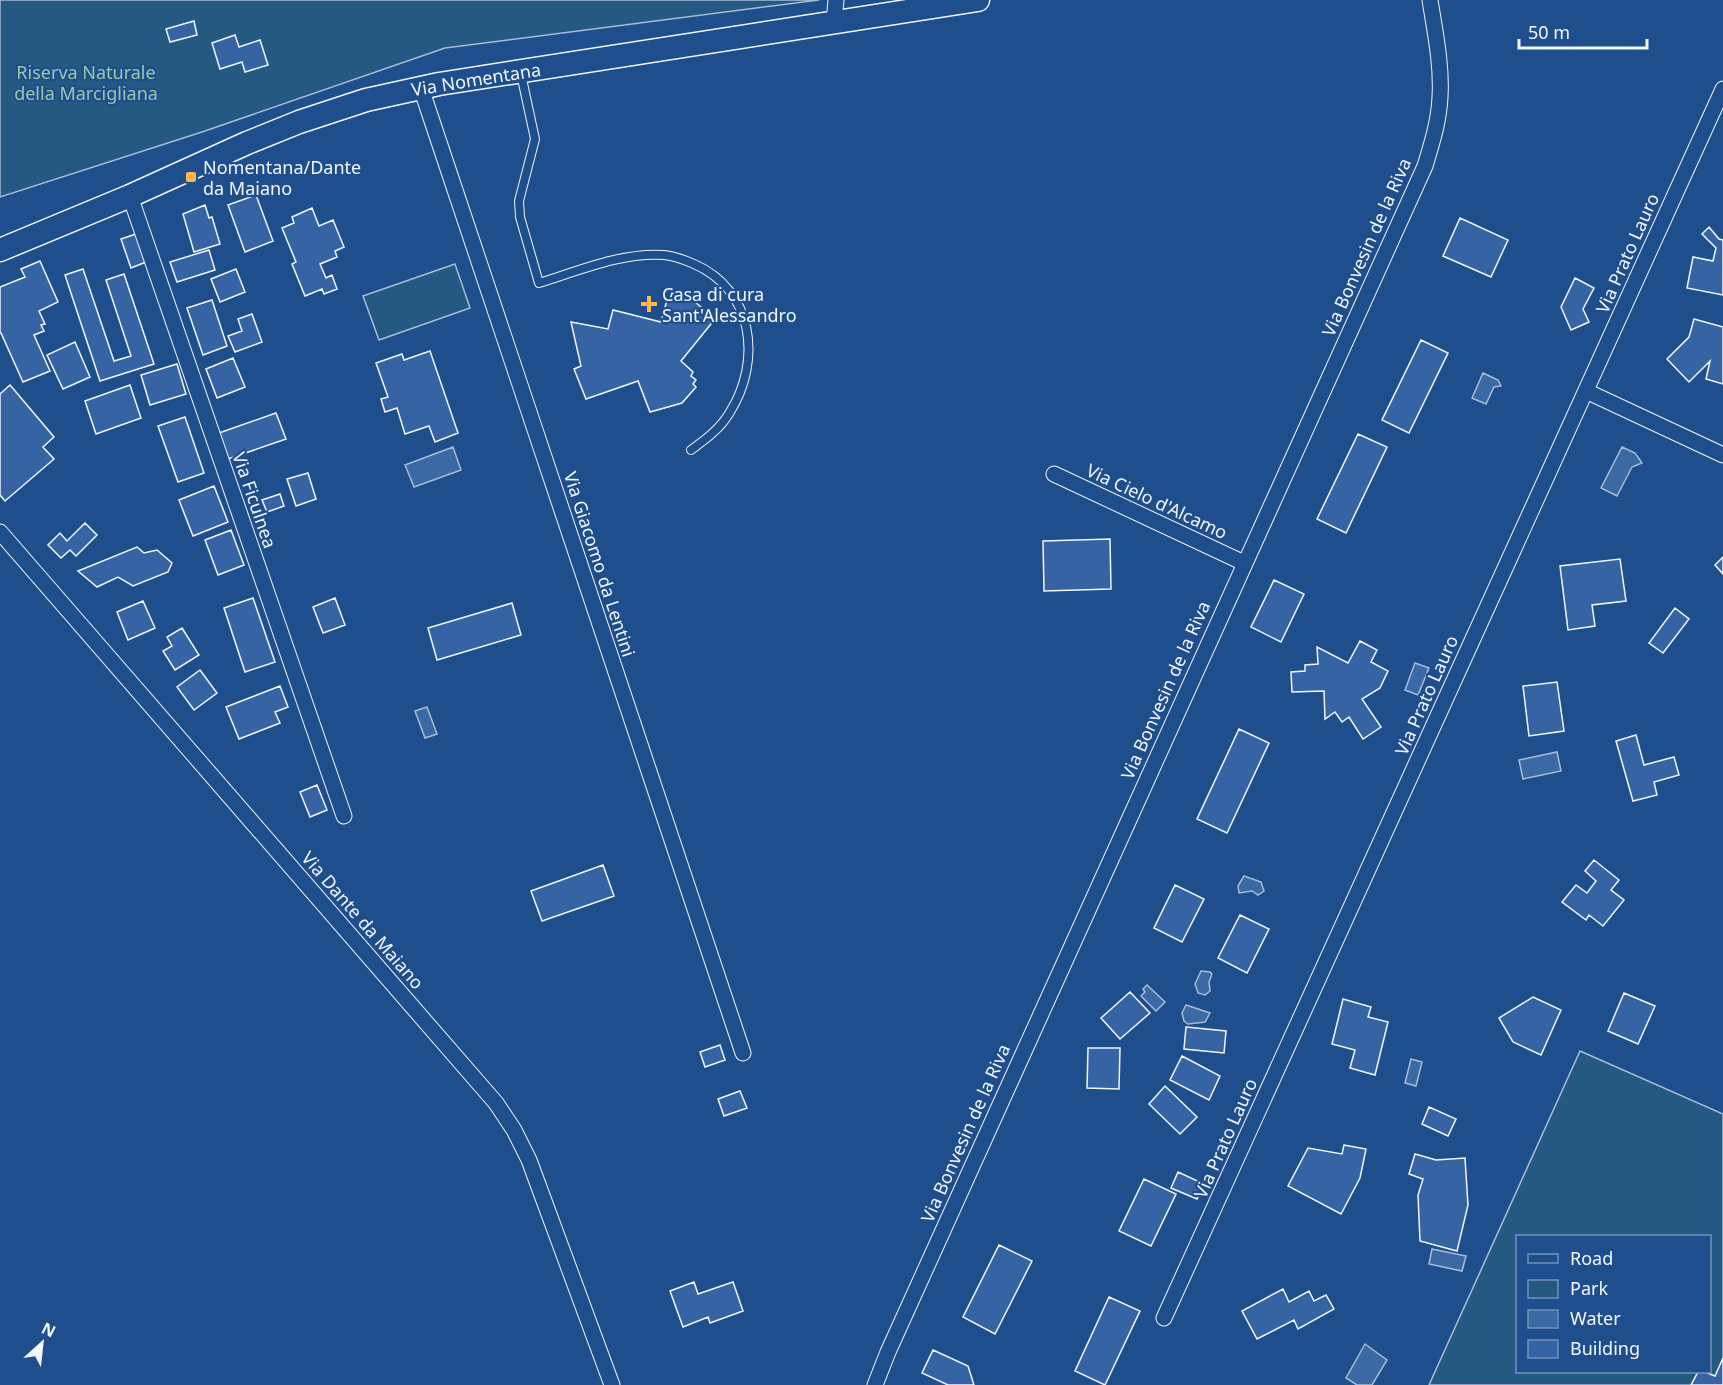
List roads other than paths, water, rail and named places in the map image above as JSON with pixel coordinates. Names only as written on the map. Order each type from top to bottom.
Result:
[{"type":"main road","name":"Via Nomentana","points":[[0,250],[130,196],[247,143],[299,122],[356,103],[421,88],[521,72],[835,11],[978,0]]},
{"type":"street","name":"Via Bonvesin de la Riva","points":[[875,1385],[1425,166],[1436,128],[1440,97],[1440,65],[1430,0]]},
{"type":"street","name":"Via Giacomo da Lentini","points":[[421,88],[743,1053]]},
{"type":"street","name":"Via Prato Lauro","points":[[1164,1318],[1723,89]]},
{"type":"street","name":"Via Ficulnea","points":[[130,196],[344,816]]},
{"type":"street","points":[[1586,391],[1723,455]]},
{"type":"street","name":"Via Cielo d'Alcamo","points":[[1054,474],[1244,563]]},
{"type":"street","name":"Via Dante da Maiano","points":[[0,532],[487,1091],[500,1109],[529,1160],[612,1385]]},
{"type":"lane","points":[[521,72],[535,139],[519,201],[520,217],[539,283],[618,259],[665,255],[705,269],[723,282],[744,315],[748,334],[746,378],[724,421],[691,450]]},
{"type":"water","points":[[1483,373],[1498,380],[1501,386],[1494,387],[1486,404],[1472,398]]},
{"type":"water","points":[[453,447],[461,470],[414,487],[405,465]]},
{"type":"water","points":[[1622,447],[1635,453],[1642,463],[1632,467],[1617,496],[1601,488]]},
{"type":"water","points":[[1415,663],[1429,668],[1418,695],[1405,690]]},
{"type":"water","points":[[427,707],[437,734],[425,738],[415,711]]},
{"type":"water","points":[[1557,752],[1561,771],[1523,779],[1519,760]]},
{"type":"water","points":[[1244,876],[1261,882],[1264,891],[1258,895],[1252,891],[1239,893],[1238,886]]},
{"type":"water","points":[[1201,971],[1212,974],[1209,982],[1210,991],[1205,995],[1198,993],[1195,984]]},
{"type":"water","points":[[1147,985],[1165,1002],[1156,1011],[1141,996]]},
{"type":"water","points":[[1186,1005],[1210,1013],[1205,1022],[1188,1024],[1184,1021],[1182,1013]]},
{"type":"water","points":[[1411,1059],[1422,1062],[1416,1086],[1405,1083]]},
{"type":"water","points":[[1432,1249],[1466,1256],[1462,1271],[1429,1264]]},
{"type":"water","points":[[1365,1344],[1387,1360],[1372,1385],[1357,1385],[1346,1378]]},
{"type":"place","name":"Nomentana/Dante da Maiano","points":[[191,177]]},
{"type":"place","name":"Casa di cura Sant'Alessandro","points":[[649,304]]},
{"type":"park label","name":"Riserva Naturale della Marcigliana","points":[[86,82]]}]
